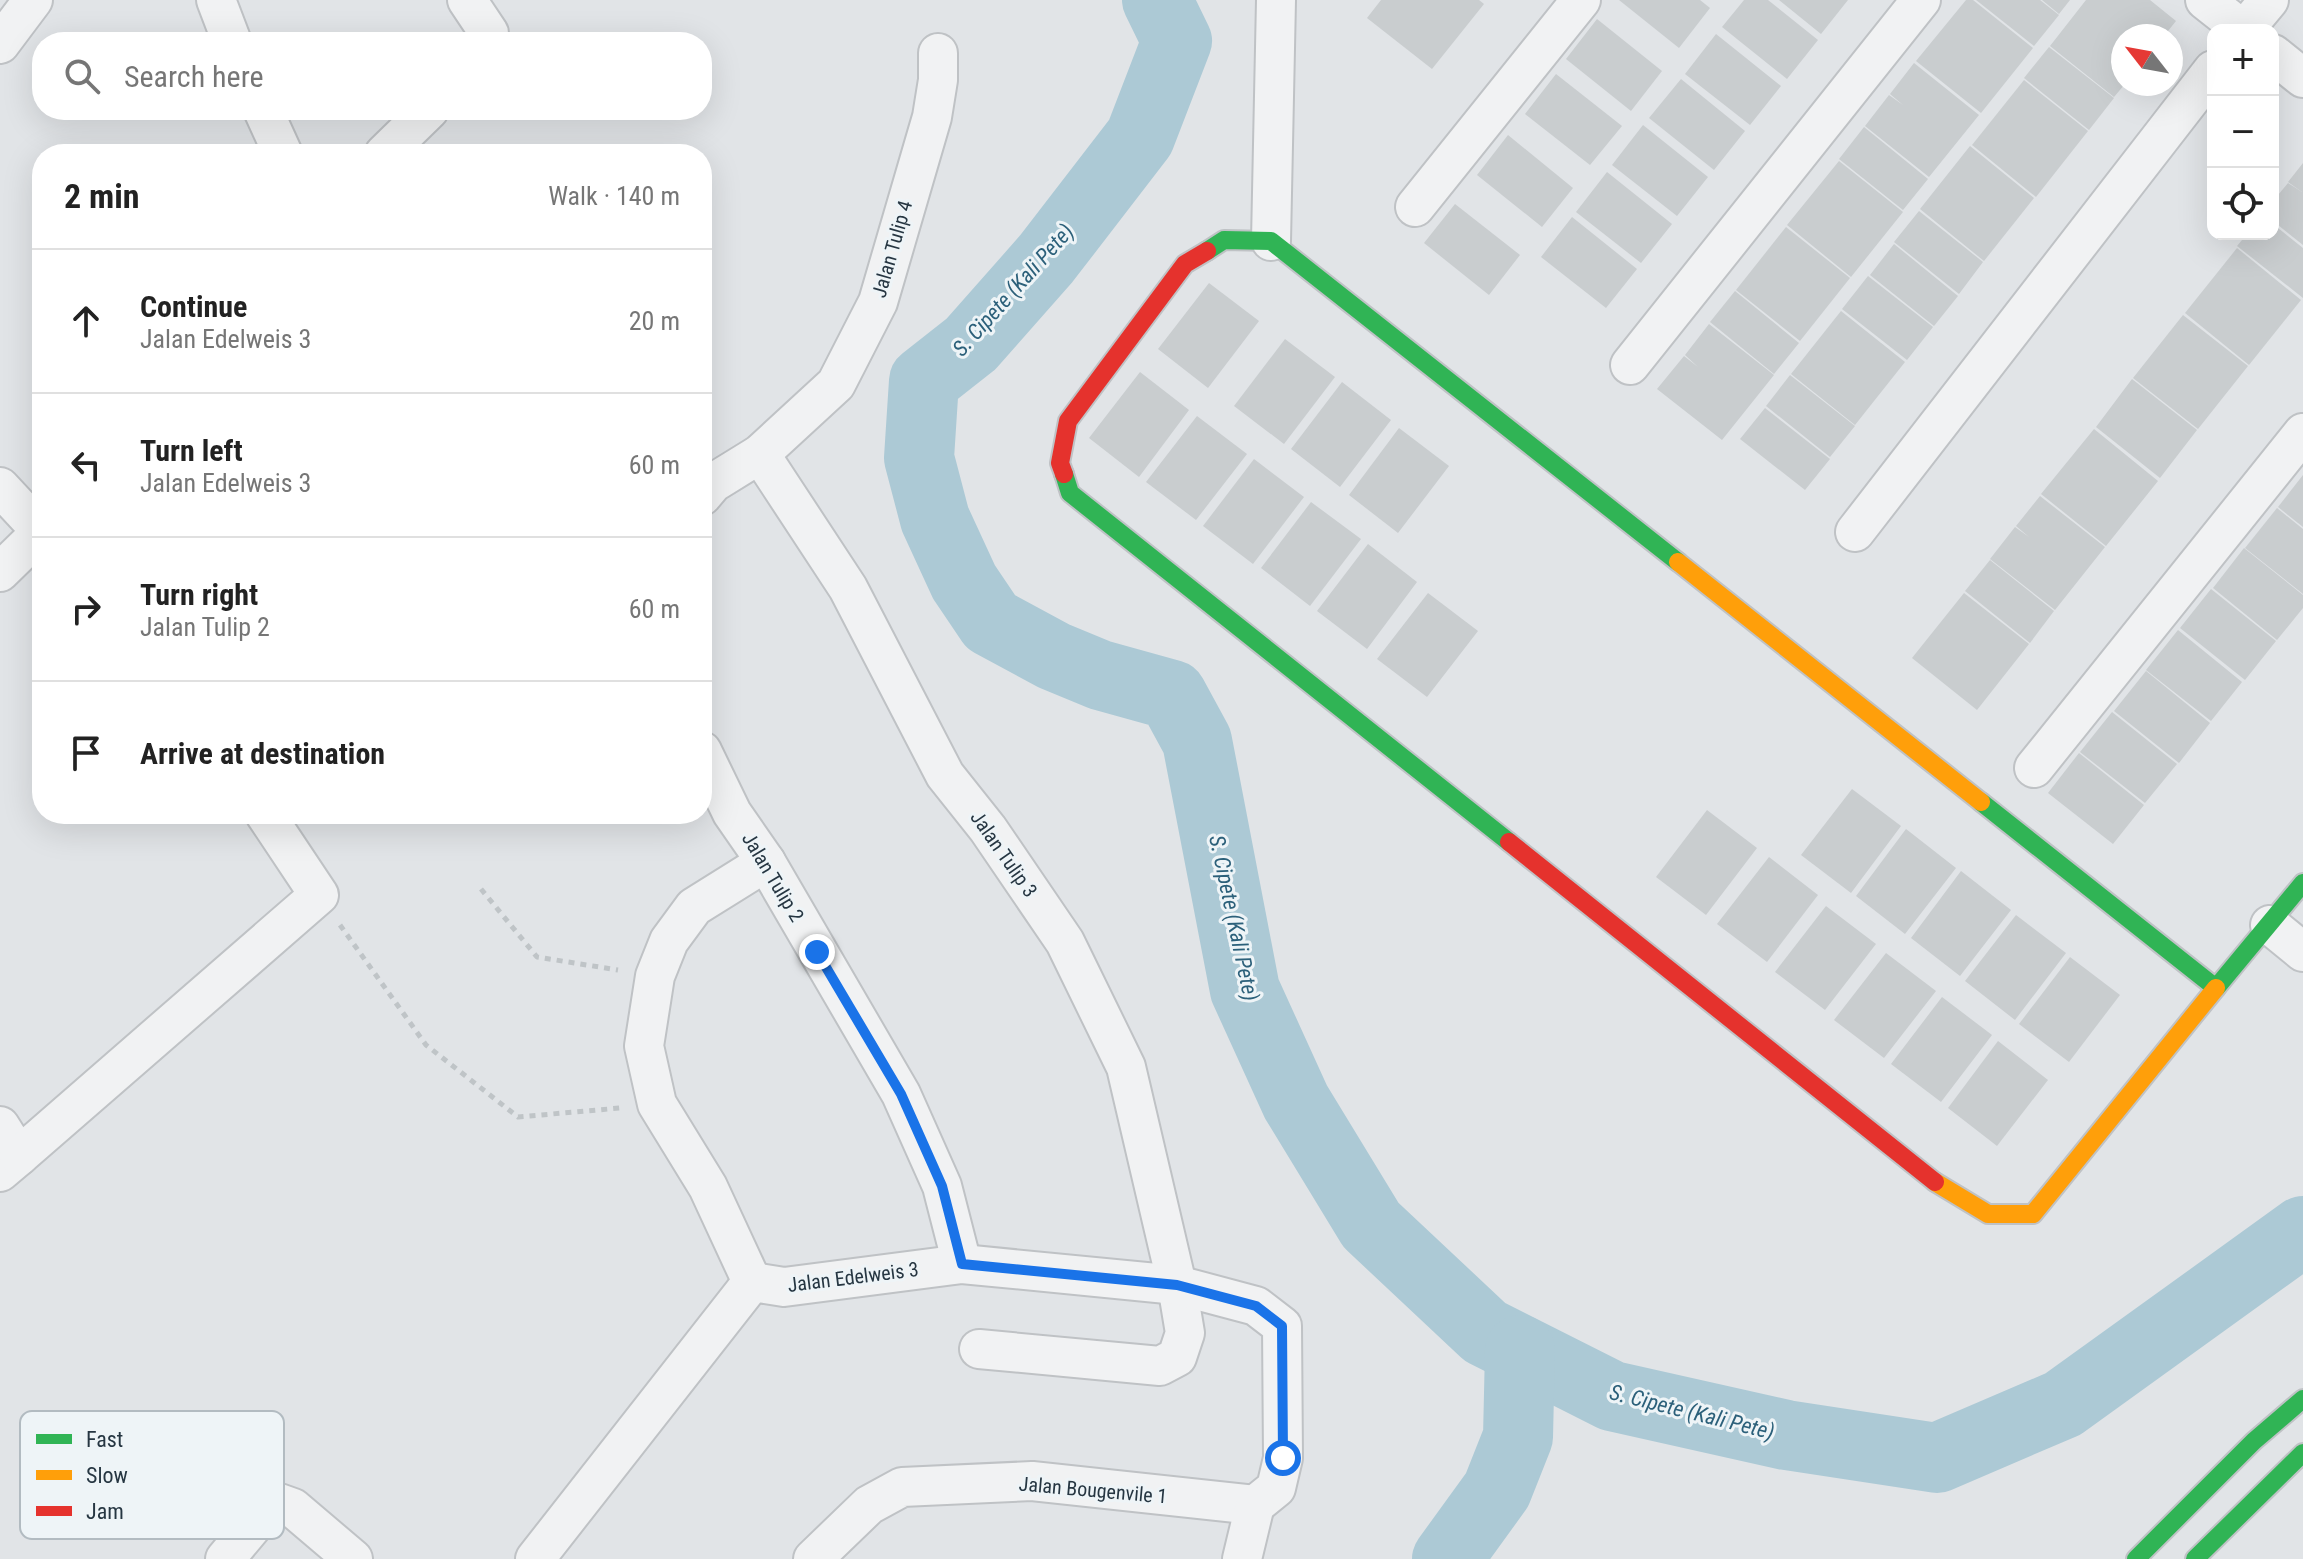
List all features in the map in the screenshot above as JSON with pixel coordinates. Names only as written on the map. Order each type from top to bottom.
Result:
[{"type":"street","points":[[0,44],[33,0]]},
{"type":"street","points":[[216,0],[228,32]]},
{"type":"street","points":[[467,0],[488,32]]},
{"type":"street","points":[[1271,241],[1276,0]]},
{"type":"street","points":[[1415,207],[1581,0]]},
{"type":"street","points":[[1630,365],[1921,0]]},
{"type":"street","points":[[2205,0],[2235,24]]},
{"type":"street","points":[[2248,24],[2269,0]]},
{"type":"street","name":"Jalan Tulip 4","points":[[760,454],[836,384],[878,302],[932,117],[938,80],[938,53]]},
{"type":"street","points":[[2279,59],[2303,78]]},
{"type":"street","points":[[1855,532],[2207,78]]},
{"type":"street","points":[[268,120],[278,144]]},
{"type":"street","points":[[394,144],[419,120]]},
{"type":"street","points":[[2216,988],[1271,241],[1224,240],[1185,264],[1068,421],[1060,463],[1070,493],[1950,1194],[1988,1214],[2033,1214],[2303,883]]},
{"type":"street","points":[[2034,768],[2303,433]]},
{"type":"street","points":[[712,484],[760,454]]},
{"type":"street","name":"Jalan Tulip 3","points":[[760,454],[848,588],[945,775],[988,829],[1065,942],[1126,1067],[1177,1285],[1185,1333],[1177,1357],[1160,1366],[979,1349]]},
{"type":"street","points":[[0,487],[32,521]]},
{"type":"street","points":[[0,572],[32,542]]},
{"type":"street","name":"Jalan Tulip 2","points":[[712,772],[732,813],[766,862],[901,1094],[942,1186],[962,1264]]},
{"type":"street","points":[[6,1151],[319,895],[272,824]]},
{"type":"street","points":[[535,1559],[752,1282],[708,1187],[657,1104],[644,1046],[655,976],[669,941],[694,907],[766,862]]},
{"type":"street","points":[[2270,925],[2303,952]]},
{"type":"street","name":"Jalan Edelweis 3","points":[[752,1282],[784,1287],[962,1264],[1177,1285],[1256,1306],[1282,1326],[1283,1458],[1276,1488],[1255,1505]]},
{"type":"street","points":[[2136,1559],[2254,1441],[2303,1399]]},
{"type":"street","points":[[2195,1559],[2303,1453]]},
{"type":"street","name":"Jalan Bougenvile 1","points":[[813,1559],[869,1505],[902,1487],[1032,1481],[1255,1505]]},
{"type":"street","points":[[284,1505],[293,1508],[353,1559]]},
{"type":"street","points":[[1242,1559],[1255,1505]]},
{"type":"street","points":[[225,1559],[242,1539]]},
{"type":"path","points":[[481,889],[537,957],[655,976]]},
{"type":"path","points":[[319,895],[426,1045],[518,1117],[657,1104]]},
{"type":"building","points":[[1381,0],[1479,0],[1484,4],[1432,69],[1367,18]]},
{"type":"building","points":[[1619,0],[1700,0],[1710,8],[1679,48]]},
{"type":"building","points":[[1744,0],[1768,0],[1818,40],[1787,79],[1722,27]]},
{"type":"building","points":[[1779,0],[1848,0],[1821,34]]},
{"type":"building","points":[[1966,0],[1973,0],[2033,48],[1981,113],[1916,61]]},
{"type":"building","points":[[1976,0],[2040,0],[2059,15],[2034,46]]},
{"type":"building","points":[[2042,0],[2070,0],[2059,14]]},
{"type":"building","points":[[2086,0],[2150,0],[2176,21],[2174,24],[2111,24],[2111,95],[2050,46]]},
{"type":"building","points":[[1597,19],[1662,71],[1631,111],[1566,59]]},
{"type":"building","points":[[1716,34],[1781,86],[1750,125],[1685,74]]},
{"type":"building","points":[[2049,47],[2114,98],[2089,130],[2024,78]]},
{"type":"building","points":[[1914,63],[1979,115],[1929,177],[1865,126],[1889,95],[1903,105],[1890,94]]},
{"type":"building","points":[[1556,74],[1622,126],[1590,165],[1525,114]]},
{"type":"building","points":[[1681,79],[1745,131],[1714,170],[1649,118]]},
{"type":"building","points":[[2024,80],[2088,131],[2036,197],[1972,145]]},
{"type":"building","points":[[1643,125],[1708,177],[1677,216],[1612,165]]},
{"type":"building","points":[[1864,127],[1928,179],[1903,210],[1839,159]]},
{"type":"building","points":[[1508,135],[1573,188],[1542,227],[1477,175]]},
{"type":"building","points":[[1970,146],[2034,198],[1984,261],[1920,209]]},
{"type":"building","points":[[1839,161],[1903,212],[1851,277],[1787,225]]},
{"type":"building","points":[[2303,163],[2303,245],[2279,226],[2279,194],[2288,183],[2302,192],[2288,182]]},
{"type":"building","points":[[1607,172],[1672,224],[1641,263],[1576,212]]},
{"type":"building","points":[[1455,204],[1520,255],[1489,295],[1424,243]]},
{"type":"building","points":[[1919,211],[1983,262],[1959,294],[1894,242]]},
{"type":"building","points":[[1572,217],[1637,269],[1606,308],[1541,257]]},
{"type":"building","points":[[1786,227],[1850,278],[1800,341],[1736,290]]},
{"type":"building","points":[[2279,229],[2303,248],[2303,298],[2237,246],[2242,240],[2279,240]]},
{"type":"building","points":[[1894,244],[1958,296],[1934,326],[1870,275]]},
{"type":"building","points":[[2237,248],[2301,300],[2249,365],[2185,313]]},
{"type":"building","points":[[1868,276],[1933,327],[1907,360],[1842,309]]},
{"type":"building","points":[[1209,283],[1259,321],[1208,388],[1158,349]]},
{"type":"building","points":[[1735,291],[1799,343],[1774,374],[1710,322]]},
{"type":"building","points":[[1841,311],[1905,362],[1855,425],[1791,374]]},
{"type":"building","points":[[2183,315],[2248,366],[2198,429],[2133,378]]},
{"type":"building","points":[[1709,324],[1774,375],[1722,440],[1657,389],[1684,356],[1698,367],[1685,355]]},
{"type":"building","points":[[1285,339],[1335,377],[1284,444],[1234,406]]},
{"type":"building","points":[[1140,372],[1189,410],[1139,477],[1089,438]]},
{"type":"building","points":[[1790,375],[1855,426],[1830,457],[1766,406]]},
{"type":"building","points":[[2132,379],[2197,430],[2160,478],[2096,427]]},
{"type":"building","points":[[1342,382],[1391,420],[1340,487],[1291,449]]},
{"type":"building","points":[[1765,408],[1830,459],[1805,490],[1740,439]]},
{"type":"building","points":[[1197,416],[1247,454],[1196,520],[1146,482]]},
{"type":"building","points":[[1399,428],[1449,466],[1398,533],[1349,495]]},
{"type":"building","points":[[2094,429],[2158,481],[2106,546],[2041,494]]},
{"type":"building","points":[[1254,459],[1304,497],[1253,564],[1203,526]]},
{"type":"building","points":[[2303,475],[2303,527],[2278,507]]},
{"type":"building","points":[[2040,496],[2105,547],[2055,610],[1990,559],[2015,527],[2029,537],[2016,526]]},
{"type":"building","points":[[1311,502],[1361,539],[1310,606],[1261,568]]},
{"type":"building","points":[[2277,508],[2303,529],[2303,594],[2245,548]]},
{"type":"building","points":[[1368,544],[1417,582],[1367,649],[1317,611]]},
{"type":"building","points":[[2244,548],[2303,595],[2303,608],[2277,640],[2213,588]]},
{"type":"building","points":[[1990,560],[2054,611],[2030,643],[1965,591]]},
{"type":"building","points":[[2211,589],[2276,641],[2245,680],[2180,628]]},
{"type":"building","points":[[1428,593],[1478,631],[1427,697],[1377,659]]},
{"type":"building","points":[[1964,593],[2029,644],[1977,710],[1912,658]]},
{"type":"building","points":[[2178,630],[2242,682],[2211,721],[2146,670]]},
{"type":"building","points":[[2146,671],[2210,723],[2179,763],[2114,711]]},
{"type":"building","points":[[2112,712],[2177,764],[2145,803],[2080,752]]},
{"type":"building","points":[[2079,753],[2144,805],[2113,844],[2048,793]]},
{"type":"building","points":[[1852,789],[1901,826],[1851,893],[1801,855]]},
{"type":"building","points":[[1707,810],[1757,848],[1706,915],[1656,877]]},
{"type":"building","points":[[1906,829],[1956,868],[1905,934],[1856,896]]},
{"type":"building","points":[[1769,857],[1818,895],[1767,962],[1717,924]]},
{"type":"building","points":[[1961,871],[2011,910],[1960,976],[1911,938]]},
{"type":"building","points":[[1826,906],[1876,944],[1825,1010],[1775,972]]},
{"type":"building","points":[[2016,915],[2066,953],[2015,1020],[1965,981]]},
{"type":"building","points":[[1886,953],[1936,991],[1884,1058],[1834,1020]]},
{"type":"building","points":[[2070,957],[2120,995],[2069,1062],[2019,1024]]},
{"type":"building","points":[[1942,997],[1992,1035],[1941,1102],[1891,1064]]},
{"type":"building","points":[[1998,1041],[2048,1080],[1997,1146],[1948,1108]]},
{"type":"waterway","name":"S. Cipete (Kali Pete)","points":[[1157,0],[1177,41],[1140,137],[1046,259],[971,344],[924,381],[919,458],[935,519],[964,582],[991,622],[1054,656],[1100,675],[1172,695],[1197,741],[1245,990],[1296,1102],[1371,1225],[1485,1332],[1612,1396],[1786,1435],[1937,1458],[2063,1404],[2303,1231]]},
{"type":"waterway","points":[[1447,1559],[1497,1490],[1518,1437],[1520,1350]]},
{"type":"traffic: fast","points":[[1207,251],[1224,240],[1271,241],[1678,562]]},
{"type":"traffic: fast","points":[[1064,474],[1070,493],[1509,842]]},
{"type":"traffic: fast","points":[[1981,802],[2216,988],[2303,883]]},
{"type":"traffic: fast","points":[[2136,1559],[2254,1441],[2303,1399]]},
{"type":"traffic: fast","points":[[2195,1559],[2303,1453]]},
{"type":"traffic: slow","points":[[1678,562],[1981,802]]},
{"type":"traffic: slow","points":[[1935,1182],[1988,1214],[2033,1214],[2216,988]]},
{"type":"traffic: jam","points":[[1064,474],[1060,463],[1068,421],[1185,264],[1207,251]]},
{"type":"traffic: jam","points":[[1509,842],[1935,1182]]},
{"type":"route","points":[[817,952],[901,1094],[942,1186],[962,1264],[1177,1285],[1256,1306],[1282,1326],[1283,1458]]}]
